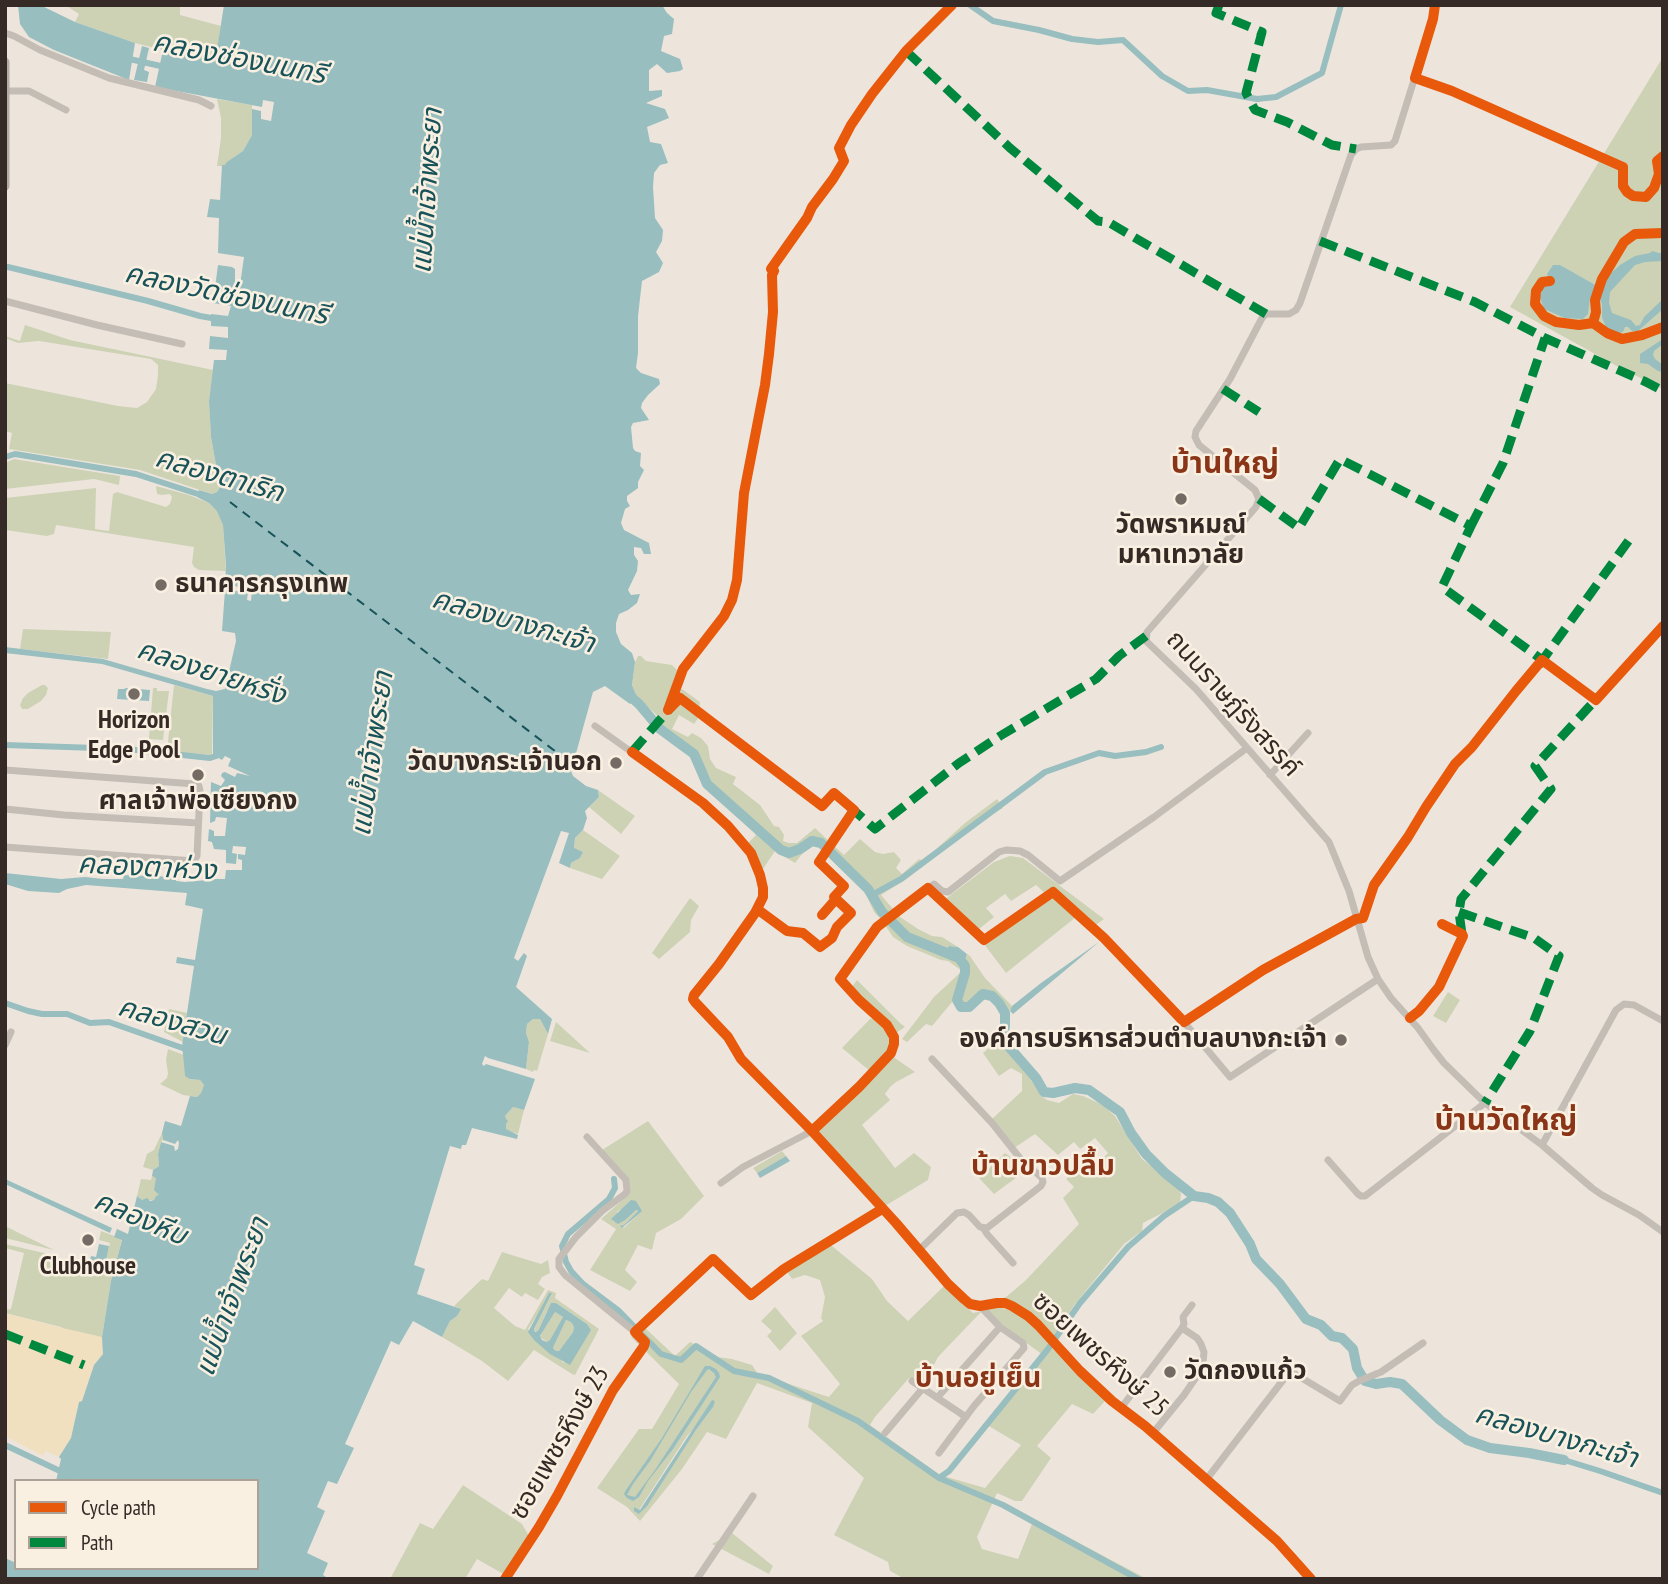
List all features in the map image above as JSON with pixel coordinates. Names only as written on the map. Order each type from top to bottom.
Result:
[{"type":"main road","points":[[5,62],[5,186]]},
{"type":"street","name":"ถนนราษฎ์รังสรรค์","points":[[1435,5],[1395,141],[1391,145],[1361,147],[1351,155],[1300,303],[1296,310],[1289,314],[1266,314],[1262,318],[1230,379],[1196,430],[1195,437],[1199,444],[1255,490],[1259,499],[1256,507],[1147,632],[1146,641],[1196,689],[1329,842],[1349,891],[1368,957],[1378,979],[1444,1063],[1485,1103],[1542,1145],[1602,1195],[1663,1232]]},
{"type":"street","points":[[5,33],[109,78],[199,100],[211,106]]},
{"type":"street","points":[[6,91],[29,91],[66,110]]},
{"type":"street","points":[[5,301],[182,344]]},
{"type":"street","name":"ซอยเพชรหึงษ์ 25","points":[[595,726],[703,803],[728,826],[751,853],[763,888],[763,897],[755,914],[694,995],[695,1002],[728,1037],[741,1059],[812,1131],[964,1299],[970,1304],[980,1306],[1004,1303],[1028,1316],[1080,1371],[1277,1541],[1311,1579]]},
{"type":"street","points":[[1270,775],[1308,733]]},
{"type":"street","points":[[721,1183],[743,1167],[812,1131],[891,1053],[894,1037],[887,1026],[840,979],[883,922],[934,884],[942,891],[948,892],[1006,849],[1028,855],[1060,881],[1154,817],[1247,748]]},
{"type":"street","points":[[5,770],[195,784],[200,791],[197,856],[194,860],[5,847]]},
{"type":"street","points":[[5,809],[198,823]]},
{"type":"street","points":[[1109,944],[1184,1022],[1230,1077],[1378,979]]},
{"type":"street","points":[[1542,1145],[1616,1010],[1624,1004],[1634,1005],[1663,1021]]},
{"type":"street","points":[[5,1045],[11,1032]]},
{"type":"street","points":[[932,1059],[992,1123],[1019,1157],[1042,1178],[1041,1186],[984,1229]]},
{"type":"street","points":[[1328,1160],[1358,1194],[1365,1196],[1485,1103]]},
{"type":"street","name":"ซอยเพชรหึงษ์ 23","points":[[505,1579],[540,1527],[606,1402],[645,1344],[635,1332],[565,1275],[559,1267],[559,1259],[576,1237],[627,1191],[626,1180],[587,1137]]},
{"type":"street","points":[[919,1250],[961,1212],[969,1214],[1013,1263]]},
{"type":"street","points":[[1121,1408],[1182,1328],[1183,1317],[1192,1305]]},
{"type":"street","points":[[939,1453],[1024,1348],[1023,1343],[1000,1327],[980,1306]]},
{"type":"street","points":[[937,1398],[1000,1327]]},
{"type":"street","points":[[1153,1433],[1184,1395],[1203,1363],[1202,1343],[1182,1328]]},
{"type":"street","points":[[1206,1480],[1288,1372],[1292,1371],[1340,1401],[1352,1385],[1388,1367],[1423,1343]]},
{"type":"street","points":[[912,1381],[966,1417]]},
{"type":"street","points":[[885,1433],[923,1388]]},
{"type":"street","points":[[698,1579],[753,1496]]},
{"type":"green space","points":[[65,5],[180,5],[180,15],[221,26],[215,63],[135,43],[75,22],[79,14]]},
{"type":"green space","points":[[1663,57],[1663,389],[1510,307]]},
{"type":"green space","points":[[217,99],[252,105],[252,135],[243,151],[225,166],[217,166],[221,118]]},
{"type":"green space","points":[[25,325],[70,340],[213,370],[209,401],[211,437],[220,487],[217,492],[212,494],[140,470],[9,449],[12,433],[5,431],[5,383],[137,408],[147,402],[156,389],[158,375],[158,365],[151,359],[39,341],[18,343],[5,338],[20,341]]},
{"type":"green space","points":[[14,459],[120,476],[119,485],[94,479],[5,489],[5,463]]},
{"type":"green space","points":[[156,486],[209,503],[218,511],[223,525],[226,571],[199,570],[194,567],[194,547],[56,525],[54,534],[47,536],[5,530],[5,498],[96,488],[95,529],[109,531],[113,494],[117,492],[166,507],[172,497],[170,494],[157,494]]},
{"type":"green space","points":[[23,629],[111,632],[108,659],[20,649]]},
{"type":"green space","points":[[638,656],[646,661],[672,665],[680,673],[671,695],[682,689],[700,702],[699,717],[694,724],[679,715],[672,729],[688,737],[692,733],[701,738],[708,746],[710,759],[716,768],[736,777],[733,784],[760,805],[774,826],[779,827],[784,835],[783,841],[797,843],[815,828],[844,855],[860,839],[875,852],[894,852],[901,860],[896,868],[902,874],[919,859],[923,861],[965,823],[997,799],[1003,808],[964,831],[930,861],[881,895],[900,917],[918,929],[932,936],[942,937],[958,947],[949,946],[945,954],[954,957],[964,966],[967,954],[970,956],[985,978],[1012,1006],[1010,1011],[982,990],[965,1004],[960,999],[953,1001],[932,1026],[926,1024],[907,1042],[902,1039],[934,997],[962,971],[948,961],[907,946],[893,937],[874,912],[865,892],[821,845],[813,842],[795,863],[775,851],[761,872],[748,843],[756,835],[733,809],[706,786],[691,755],[655,730],[662,720],[637,697],[632,685]]},
{"type":"green space","points":[[42,685],[48,688],[41,701],[28,709],[22,709],[20,705],[23,698]]},
{"type":"green space","points":[[174,685],[213,696],[212,755],[167,751]]},
{"type":"green space","points":[[153,688],[157,688],[157,691],[169,691],[163,740],[149,739]]},
{"type":"green space","points":[[598,790],[635,816],[621,834],[589,807],[599,797]]},
{"type":"green space","points":[[583,830],[620,856],[602,879],[570,868],[571,863],[580,858],[583,852],[574,849],[575,838]]},
{"type":"green space","points":[[1010,856],[1023,858],[1104,919],[1089,930],[1076,917],[1006,973],[984,944],[1049,897],[1036,885],[1011,901],[1005,894],[986,908],[994,917],[979,929],[961,921],[944,900],[994,862]]},
{"type":"green space","points":[[690,898],[699,906],[691,920],[690,932],[659,959],[652,953]]},
{"type":"green space","points":[[857,980],[905,1027],[896,1033],[851,988]]},
{"type":"green space","points":[[1448,992],[1460,1000],[1446,1023],[1433,1016]]},
{"type":"green space","points":[[169,1009],[187,1013],[183,1042],[164,1032]]},
{"type":"green space","points":[[875,1018],[886,1030],[891,1042],[890,1050],[870,1071],[842,1048],[870,1019]]},
{"type":"green space","points":[[533,1019],[540,1019],[548,1034],[537,1071],[533,1072],[526,1069],[529,1042],[526,1033],[527,1024]]},
{"type":"green space","points":[[556,1022],[590,1053],[550,1041]]},
{"type":"green space","points":[[997,1041],[1023,1069],[1040,1095],[1047,1100],[1059,1103],[1073,1094],[1103,1105],[1115,1116],[1142,1159],[1178,1187],[1181,1194],[1180,1204],[1143,1223],[1142,1231],[1124,1244],[1075,1304],[1053,1337],[1016,1305],[1001,1299],[1025,1281],[1079,1224],[1063,1198],[1074,1187],[1066,1179],[1088,1161],[1097,1164],[1108,1153],[1095,1138],[1080,1149],[1074,1142],[1058,1155],[1035,1134],[1014,1148],[992,1119],[1022,1091],[1022,1074],[1011,1068],[999,1076],[983,1053]]},
{"type":"green space","points":[[168,1049],[184,1055],[184,1064],[190,1079],[200,1080],[204,1085],[197,1097],[183,1095],[160,1084],[167,1078]]},
{"type":"green space","points":[[892,1056],[915,1072],[890,1087],[885,1094],[890,1100],[862,1125],[895,1168],[914,1153],[931,1167],[928,1180],[885,1206],[818,1132]]},
{"type":"green space","points":[[513,1107],[524,1110],[518,1134],[506,1130],[505,1116]]},
{"type":"green space","points":[[648,1121],[704,1196],[681,1219],[656,1233],[652,1250],[638,1245],[625,1270],[637,1282],[630,1291],[590,1270],[616,1229],[601,1219],[627,1196],[630,1183],[602,1150]],"holes":[[[636,1201],[641,1211],[625,1227],[621,1226],[638,1211],[613,1222],[618,1211]]]},
{"type":"green space","points":[[162,1133],[159,1166],[153,1170],[143,1167],[147,1154],[154,1150]]},
{"type":"green space","points":[[782,1151],[786,1156],[757,1173],[753,1168]]},
{"type":"green space","points":[[1005,1153],[1028,1169],[994,1194],[979,1178]]},
{"type":"green space","points":[[152,1176],[157,1178],[159,1195],[154,1200],[142,1200],[137,1196],[141,1179],[151,1180]]},
{"type":"green space","points":[[5,1226],[21,1234],[54,1250],[5,1238]]},
{"type":"green space","points":[[101,1231],[122,1239],[111,1281],[102,1337],[103,1354],[61,1327],[5,1313],[5,1310],[11,1309],[24,1253],[5,1248],[5,1244],[44,1253],[65,1262],[82,1261],[89,1265],[104,1265],[110,1243],[99,1240]]},
{"type":"green space","points":[[826,1241],[872,1279],[887,1301],[908,1321],[944,1286],[973,1313],[982,1311],[938,1357],[924,1384],[909,1378],[870,1425],[940,1475],[985,1488],[1021,1445],[987,1425],[1052,1348],[1106,1400],[1093,1414],[1072,1404],[1037,1446],[1051,1458],[1022,1501],[1015,1501],[997,1493],[977,1537],[982,1549],[1018,1559],[1034,1519],[1147,1579],[905,1579],[890,1571],[888,1562],[834,1535],[864,1478],[808,1427],[812,1403],[757,1383],[726,1439],[707,1432],[682,1469],[640,1521],[627,1507],[597,1488],[639,1429],[652,1429],[679,1384],[631,1337],[644,1327],[675,1356],[690,1342],[718,1357],[752,1365],[758,1374],[829,1397],[840,1384],[801,1336],[823,1321],[821,1318],[825,1297],[820,1280],[805,1275],[792,1279],[784,1267]],"holes":[[[713,1407],[639,1514],[634,1507],[639,1510],[687,1436]]]},
{"type":"green space","points":[[502,1252],[541,1264],[548,1260],[550,1273],[542,1277],[538,1284],[545,1289],[538,1300],[525,1293],[522,1297],[509,1288],[494,1308],[515,1326],[525,1330],[548,1290],[556,1293],[555,1298],[599,1329],[575,1375],[534,1350],[508,1381],[482,1361],[442,1337],[460,1309],[454,1306],[482,1279],[488,1281]],"holes":[[[552,1293],[534,1329],[538,1331],[547,1311],[556,1303],[587,1324],[591,1330],[564,1363],[528,1329]]]},
{"type":"green space","points":[[775,1307],[797,1333],[780,1351],[767,1336],[772,1331],[761,1321]]},
{"type":"green space","points":[[997,1307],[1020,1315],[1048,1339],[1049,1344],[1043,1355],[1006,1328],[986,1309]]},
{"type":"green space","points":[[555,1312],[563,1317],[547,1342],[540,1337]]},
{"type":"green space","points":[[566,1320],[574,1327],[573,1332],[559,1351],[556,1351],[553,1348]]},
{"type":"green space","points":[[463,1485],[522,1524],[529,1536],[505,1575],[477,1559],[465,1579],[390,1579],[420,1523],[433,1529]]},
{"type":"green space","points":[[732,1533],[773,1566],[769,1574],[712,1544]]},
{"type":"sand","points":[[5,1313],[102,1337],[103,1354],[94,1365],[82,1401],[79,1402],[71,1438],[59,1457],[46,1451],[43,1456],[5,1436]]},
{"type":"water","points":[[18,5],[40,5],[75,22],[135,43],[129,80],[29,37],[20,24]]},
{"type":"water","points":[[224,5],[662,5],[674,19],[672,34],[664,36],[661,51],[680,59],[683,69],[667,73],[657,64],[649,70],[649,91],[662,90],[662,96],[646,103],[665,109],[669,118],[647,127],[650,142],[661,144],[668,163],[660,165],[654,173],[655,218],[663,230],[662,241],[656,252],[663,263],[659,272],[642,281],[636,368],[641,373],[659,379],[660,384],[642,403],[641,408],[649,420],[633,423],[631,427],[633,448],[641,453],[640,466],[644,470],[638,488],[627,496],[630,506],[625,509],[621,523],[624,530],[649,543],[651,554],[644,554],[641,548],[634,547],[634,555],[638,561],[637,571],[628,590],[631,595],[640,594],[637,603],[619,614],[616,623],[621,644],[632,653],[635,662],[632,685],[637,697],[630,704],[605,686],[593,692],[575,757],[572,756],[568,769],[586,786],[598,790],[599,797],[585,811],[587,818],[583,830],[575,838],[574,848],[583,852],[580,858],[571,863],[570,868],[559,863],[569,833],[561,831],[514,958],[518,961],[524,953],[527,956],[516,987],[552,1019],[548,1034],[540,1019],[533,1019],[527,1024],[529,1042],[526,1069],[485,1056],[482,1064],[535,1079],[524,1110],[513,1107],[505,1116],[508,1121],[506,1129],[518,1135],[517,1139],[472,1128],[466,1145],[462,1145],[461,1149],[450,1146],[414,1265],[425,1269],[417,1294],[461,1309],[450,1321],[442,1337],[413,1321],[399,1345],[391,1341],[345,1444],[354,1448],[337,1484],[328,1481],[317,1507],[325,1511],[307,1553],[328,1563],[323,1575],[329,1579],[5,1579],[5,1558],[14,1562],[14,1570],[259,1570],[259,1479],[56,1479],[61,1459],[59,1457],[71,1438],[79,1402],[82,1401],[94,1365],[103,1354],[102,1337],[111,1281],[122,1240],[114,1237],[117,1229],[128,1234],[137,1196],[150,1201],[159,1195],[154,1190],[156,1178],[152,1176],[153,1170],[159,1166],[161,1142],[174,1146],[175,1151],[179,1143],[178,1140],[175,1144],[163,1140],[165,1121],[181,1126],[190,1096],[197,1097],[204,1085],[200,1080],[185,1076],[182,1046],[194,966],[176,963],[177,957],[195,960],[203,909],[185,905],[187,893],[86,885],[59,893],[28,891],[5,884],[5,873],[61,879],[123,879],[124,875],[175,877],[176,881],[185,882],[225,879],[226,870],[242,870],[242,860],[238,859],[238,854],[245,855],[246,847],[233,846],[232,853],[237,854],[236,864],[226,863],[226,850],[214,849],[212,842],[208,841],[209,829],[214,831],[214,836],[225,836],[227,818],[216,817],[215,821],[210,823],[211,782],[221,786],[225,780],[221,776],[225,772],[235,777],[237,773],[250,776],[228,766],[231,759],[225,756],[222,760],[213,758],[213,696],[102,664],[5,653],[5,647],[103,659],[207,689],[225,689],[236,641],[235,633],[222,631],[225,590],[248,592],[247,600],[251,601],[253,579],[248,578],[248,587],[225,586],[223,525],[217,511],[197,497],[199,490],[212,494],[220,487],[211,437],[209,401],[214,360],[226,360],[227,350],[209,349],[210,336],[228,338],[228,327],[211,326],[211,314],[228,316],[231,306],[213,303],[218,265],[235,269],[235,284],[240,285],[244,257],[218,253],[219,218],[207,217],[210,199],[220,200],[222,165],[243,151],[252,135],[252,109],[261,111],[261,119],[271,121],[274,102],[263,100],[262,107],[155,87],[163,50],[215,62]]},
{"type":"water","points":[[142,46],[149,48],[144,70],[149,72],[147,82],[134,80]]},
{"type":"water","points":[[1652,251],[1663,253],[1663,261],[1635,265],[1610,292],[1612,313],[1631,320],[1636,326],[1640,325],[1644,317],[1663,299],[1663,309],[1638,331],[1625,327],[1623,332],[1616,334],[1607,330],[1600,299],[1590,298],[1588,314],[1583,319],[1565,318],[1544,309],[1540,297],[1543,287],[1551,283],[1547,274],[1553,265],[1560,265],[1597,286],[1620,265],[1635,256]]},
{"type":"water","points":[[1663,339],[1663,344],[1653,355],[1663,365],[1663,372],[1640,363],[1640,354]]},
{"type":"water","name":"Horizon Edge Pool","points":[[118,689],[150,690],[149,701],[117,699]]},
{"type":"water","points":[[1099,942],[1013,1014],[1010,1011],[1012,1006],[1041,983]]},
{"type":"water","points":[[949,946],[958,947],[967,954],[963,967],[954,957],[944,954]]},
{"type":"water","points":[[786,1156],[790,1161],[760,1178],[757,1173]]},
{"type":"water","points":[[5,1179],[112,1228],[110,1233],[5,1184]]},
{"type":"water","points":[[631,1200],[636,1201],[642,1211],[622,1228],[620,1226],[638,1211],[618,1224],[611,1219]]},
{"type":"water","points":[[99,1244],[109,1246],[105,1265],[101,1264],[100,1268],[89,1265],[91,1256],[96,1257]]},
{"type":"water","points":[[549,1293],[552,1293],[534,1329],[535,1332],[538,1331],[551,1303],[556,1303],[587,1324],[591,1330],[570,1365],[550,1354],[528,1332]],"holes":[[[555,1312],[563,1317],[547,1342],[540,1336]],[[566,1320],[574,1327],[573,1332],[559,1351],[556,1351],[553,1348]]]},
{"type":"water","points":[[705,1366],[716,1369],[720,1377],[673,1449],[639,1497],[633,1501],[627,1498],[624,1494],[626,1490],[662,1438]],"holes":[[[707,1370],[716,1377],[655,1470],[635,1497],[627,1495],[691,1392]]]},
{"type":"water","points":[[712,1400],[715,1401],[713,1407],[647,1506],[639,1514],[634,1511],[634,1507],[640,1510]]},
{"type":"waterway","points":[[970,5],[993,21],[1072,39],[1098,42],[1123,40],[1162,76],[1188,91],[1207,90],[1257,99],[1276,97],[1322,73],[1341,5]]},
{"type":"waterway","name":"คลองช่องนนทรี","points":[[125,58],[165,67]]},
{"type":"waterway","name":"คลองวัดช่องนนทรี","points":[[8,267],[217,319]]},
{"type":"waterway","name":"คลองตาเริก","points":[[5,457],[15,454],[136,474],[204,496]]},
{"type":"waterway","name":"คลองบางกะเจ้า","points":[[624,691],[660,729],[694,754],[707,784],[781,850],[789,853],[812,841],[821,843],[868,889],[882,912],[907,937],[959,958],[965,966],[957,1000],[961,1007],[969,1007],[983,994],[992,996],[1005,1013],[1003,1040],[1036,1078],[1044,1092],[1053,1093],[1075,1088],[1089,1090],[1120,1112],[1146,1154],[1165,1173],[1194,1196],[1218,1202],[1230,1213],[1250,1244],[1256,1259],[1280,1284],[1306,1319],[1321,1325],[1332,1336],[1342,1338],[1353,1349],[1357,1368],[1365,1381],[1376,1384],[1402,1384],[1440,1420],[1467,1440],[1490,1448],[1564,1460]]},
{"type":"waterway","points":[[5,745],[127,749],[210,758],[219,755]]},
{"type":"waterway","points":[[872,895],[901,879],[1045,772],[1099,753],[1115,756],[1161,747]]},
{"type":"waterway","name":"คลองสวน","points":[[5,1003],[42,1014],[67,1014],[90,1023],[109,1022],[191,1051]]},
{"type":"waterway","points":[[614,1179],[615,1188],[609,1199],[568,1234],[562,1246],[566,1262],[583,1284],[619,1311],[661,1354],[681,1360],[696,1346],[734,1371],[769,1378],[858,1421],[939,1478],[1003,1505],[1138,1579]]},
{"type":"waterway","points":[[939,1478],[949,1471],[1048,1349],[1080,1303],[1128,1247],[1164,1216],[1194,1196]]},
{"type":"waterway","points":[[5,1445],[77,1479]]},
{"type":"waterway","name":"คลองบางกะเจ้า","points":[[1564,1460],[1663,1493]]},
{"type":"ferry route","points":[[230,502],[564,758]]},
{"type":"marked path","points":[[1219,5],[1216,13],[1262,32],[1246,93],[1255,110],[1287,122],[1332,145],[1356,149]]},
{"type":"marked path","points":[[906,51],[1010,148],[1098,221],[1108,222],[1266,314]]},
{"type":"marked path","points":[[1320,241],[1475,302],[1545,338],[1663,391]]},
{"type":"marked path","points":[[1471,526],[1503,463],[1545,338]]},
{"type":"marked path","points":[[1223,389],[1259,412]]},
{"type":"marked path","points":[[1259,499],[1299,528],[1340,459],[1471,526],[1442,587],[1545,662]]},
{"type":"marked path","points":[[1539,665],[1632,536]]},
{"type":"marked path","points":[[849,806],[875,829],[959,763],[1096,679],[1119,656],[1146,636]]},
{"type":"marked path","points":[[1462,934],[1459,912],[1461,899],[1551,789],[1535,766],[1599,696]]},
{"type":"marked path","points":[[632,752],[672,706]]},
{"type":"marked path","points":[[1459,912],[1534,938],[1559,956],[1530,1031],[1485,1103]]},
{"type":"marked path","points":[[5,1334],[84,1365]]},
{"type":"cycle path","points":[[668,710],[683,669],[724,616],[737,580],[744,493],[769,354],[774,271],[771,269],[844,161],[839,148],[872,94],[906,51],[952,5]]},
{"type":"cycle path","points":[[1435,5],[1415,78],[1452,91],[1623,167],[1623,186],[1633,196],[1646,197],[1654,188],[1659,174],[1657,161],[1663,156]]},
{"type":"cycle path","points":[[1593,323],[1595,300],[1602,279],[1624,242],[1635,234],[1663,233]]},
{"type":"cycle path","points":[[1550,281],[1542,282],[1536,291],[1535,304],[1544,316],[1556,322],[1579,325],[1593,323],[1622,339],[1663,327]]},
{"type":"cycle path","points":[[812,1131],[859,1087],[891,1053],[894,1044],[894,1037],[887,1025],[840,979],[877,927],[928,888],[984,940],[1053,892],[1104,938],[1184,1022],[1263,970],[1356,919],[1363,918],[1374,885],[1455,764],[1472,747],[1542,660],[1596,700],[1663,626]]},
{"type":"cycle path","points":[[668,710],[680,698],[822,806],[834,793],[854,810],[819,862],[844,886],[834,897],[836,899]]},
{"type":"cycle path","points":[[632,752],[703,803],[728,826],[751,853],[760,875],[763,897],[755,913],[693,999],[728,1037],[741,1059],[812,1131],[964,1299],[970,1304],[980,1306],[1005,1303],[1028,1316],[1112,1401],[1145,1426],[1277,1541],[1311,1579]]},
{"type":"cycle path","points":[[757,909],[787,931],[803,933],[820,947],[832,938],[837,927],[851,913],[836,899],[822,915]]},
{"type":"cycle path","points":[[1410,1018],[1439,987],[1463,936],[1442,924]]},
{"type":"cycle path","points":[[505,1579],[557,1496],[613,1390],[644,1346],[645,1342],[635,1332],[713,1259],[751,1295],[784,1269],[882,1209]]},
{"type":"place","name":"วัดพราหมณ์ มหาเทวาลัย","points":[[1181,499]]},
{"type":"place","name":"ธนาคารกรุงเทพ","points":[[161,585]]},
{"type":"place","name":"Horizon Edge Pool","points":[[134,694]]},
{"type":"place","name":"วัดบางกระเจ้านอก","points":[[616,763]]},
{"type":"place","name":"ศาลเจ้าพ่อเซียงกง","points":[[198,775]]},
{"type":"place","name":"องค์การบริหารส่วนตำบลบางกะเจ้า","points":[[1341,1040]]},
{"type":"place","name":"Clubhouse","points":[[88,1240]]},
{"type":"place","name":"วัดกองแก้ว","points":[[1170,1372]]},
{"type":"district","name":"บ้านใหญ่","points":[[1225,464]]},
{"type":"district","name":"บ้านวัดใหญ่","points":[[1506,1121]]},
{"type":"district","name":"บ้านขาวปลื้ม","points":[[1043,1167]]},
{"type":"district","name":"บ้านอยู่เย็น","points":[[978,1379]]},
{"type":"water label","name":"แม่น้ำเจ้าพระยา","points":[[428,191]]},
{"type":"water label","name":"คลองยายหรั่ง","points":[[211,673]]},
{"type":"water label","name":"แม่น้ำเจ้าพระยา","points":[[373,754]]},
{"type":"water label","name":"คลองตาห่วง","points":[[147,868]]},
{"type":"water label","name":"คลองหีบ","points":[[140,1219]]},
{"type":"water label","name":"แม่น้ำเจ้าพระยา","points":[[233,1297]]}]
